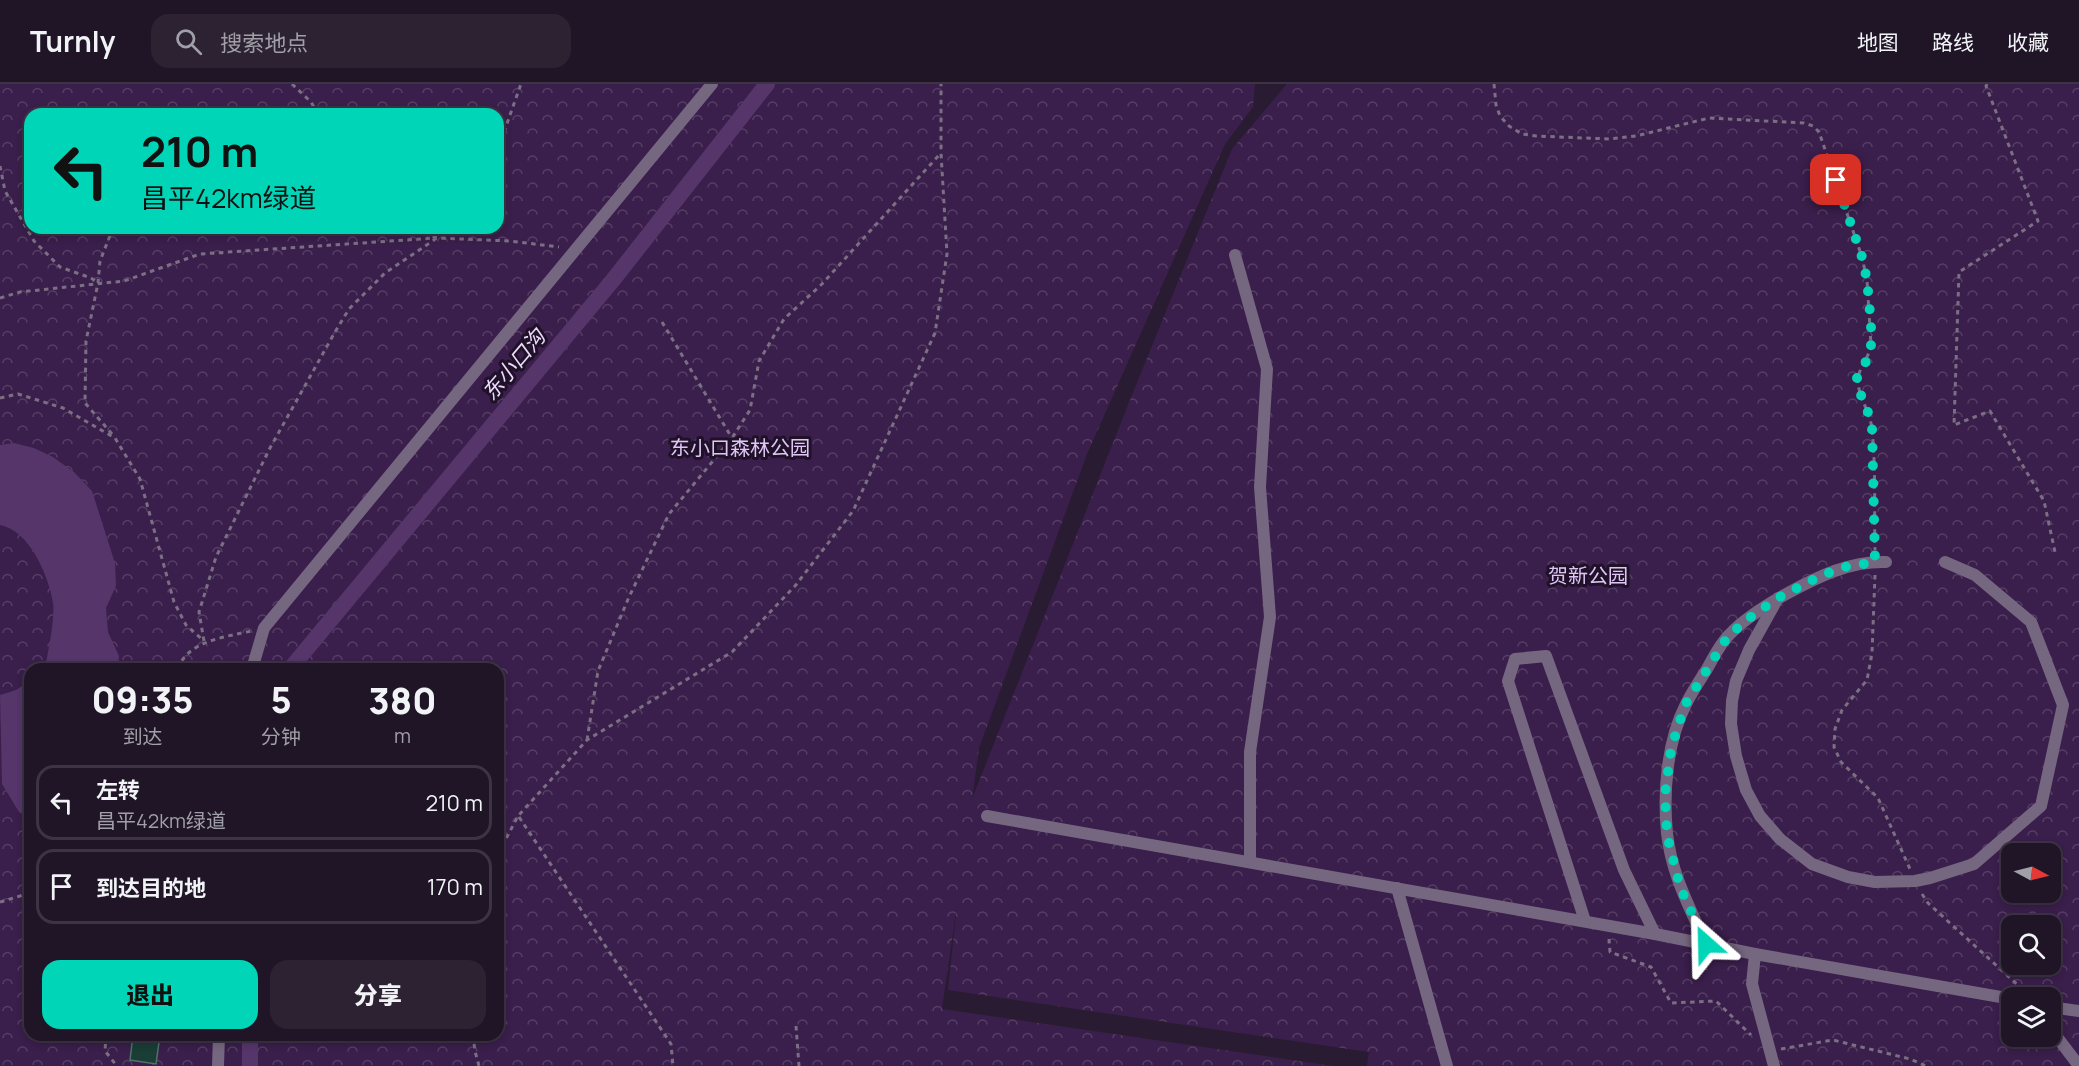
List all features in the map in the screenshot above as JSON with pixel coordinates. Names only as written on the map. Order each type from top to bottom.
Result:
[{"type":"street","points":[[254,663],[264,628],[712,84]]},
{"type":"street","points":[[1235,255],[1267,369],[1260,487],[1270,617],[1250,752],[1250,862]]},
{"type":"street","points":[[1706,944],[1680,887],[1667,835],[1665,795],[1671,749],[1685,705],[1728,636],[1752,616],[1778,598],[1820,576],[1845,567],[1881,562]]},
{"type":"street","points":[[1778,598],[1749,650],[1736,681],[1731,724],[1736,756],[1746,790],[1760,816],[1780,839],[1812,864],[1857,879],[1875,882],[1915,881],[1930,878],[1974,864],[2041,806],[2063,705],[2031,622],[1975,575],[1945,562]]},
{"type":"street","points":[[1585,921],[1508,681],[1515,659],[1546,656],[1624,870],[1655,934]]},
{"type":"street","points":[[987,816],[2001,997]]},
{"type":"street","points":[[1397,888],[1447,1066]]},
{"type":"street","points":[[1755,954],[1752,984],[1774,1066]]},
{"type":"street","points":[[2061,1008],[2079,1011]]},
{"type":"street","points":[[218,1066],[219,1041]]},
{"type":"street","points":[[2061,1042],[2079,1066]]},
{"type":"path","points":[[292,84],[314,108]]},
{"type":"path","points":[[296,88],[303,84]]},
{"type":"path","points":[[504,132],[521,84]]},
{"type":"path","points":[[504,843],[518,816],[587,740],[732,652],[795,586],[854,511],[935,333],[947,254],[941,153],[941,84]]},
{"type":"path","points":[[1494,84],[1496,105],[1500,116],[1509,126],[1522,134],[1609,139],[1636,136],[1708,118],[1804,123],[1813,126],[1819,132],[1862,257],[1867,280],[1871,345],[1869,356],[1857,378],[1872,426],[1881,562],[1867,680],[1842,710],[1835,729],[1834,747],[1842,762],[1878,798],[1915,881],[1928,903],[2020,987]]},
{"type":"path","points":[[1987,84],[2038,221],[1959,272],[1954,425],[1990,411],[2044,501],[2055,552]]},
{"type":"path","points":[[587,740],[598,671],[629,597],[669,514],[732,438],[750,410],[759,361],[784,319],[822,284],[941,153]]},
{"type":"path","points":[[0,166],[5,191],[24,224]]},
{"type":"path","points":[[30,234],[60,267],[99,283]]},
{"type":"path","points":[[111,234],[100,261],[99,283],[86,342],[85,403],[115,438],[140,479],[174,602],[186,625],[204,641]]},
{"type":"path","points":[[425,234],[437,238]]},
{"type":"path","points":[[204,641],[199,612],[216,557],[270,448],[335,332],[349,309],[385,273],[441,234]]},
{"type":"path","points":[[0,298],[20,292],[124,281],[200,254],[437,238],[510,241],[576,250]]},
{"type":"path","points":[[662,322],[732,438]]},
{"type":"path","points":[[0,398],[18,394],[63,408],[115,438]]},
{"type":"path","points":[[180,663],[204,641],[264,628]]},
{"type":"path","points":[[518,816],[671,1044],[673,1066]]},
{"type":"path","points":[[0,902],[24,895]]},
{"type":"path","points":[[796,1026],[799,1066]]},
{"type":"path","points":[[106,1041],[105,1051],[117,1066]]},
{"type":"path","points":[[474,1041],[479,1066]]},
{"type":"green space","points":[[0,84],[1255,84],[1253,107],[1225,144],[1087,454],[979,748],[972,799],[1232,149],[1287,84],[2079,84],[2079,1066],[1367,1066],[1369,1052],[948,990],[957,905],[942,1009],[1333,1066],[0,1066]]},
{"type":"shaded area","points":[[14,443],[34,448],[53,457],[74,472],[92,491],[115,563],[116,586],[106,608],[108,632],[119,656],[118,663],[46,663],[53,610],[51,592],[42,568],[28,545],[20,536],[0,525],[0,445]]},
{"type":"shaded area","points":[[24,685],[24,815],[19,812],[2,784],[0,695]]},
{"type":"building","points":[[132,1041],[159,1041],[156,1064],[130,1060]]},
{"type":"waterway","name":"东小口沟","points":[[295,663],[613,280],[767,84]]},
{"type":"waterway","name":"东小口沟","points":[[250,1041],[250,1066]]},
{"type":"route","points":[[1706,944],[1680,887],[1667,835],[1665,795],[1671,749],[1685,705],[1728,636],[1752,616],[1778,598],[1820,576],[1845,567],[1875,562],[1872,426],[1857,378],[1869,356],[1871,345],[1867,280],[1862,257],[1836,180]]},
{"type":"park label","name":"东小口森林公园","points":[[740,448]]},
{"type":"park label","name":"贺新公园","points":[[1588,576]]}]
